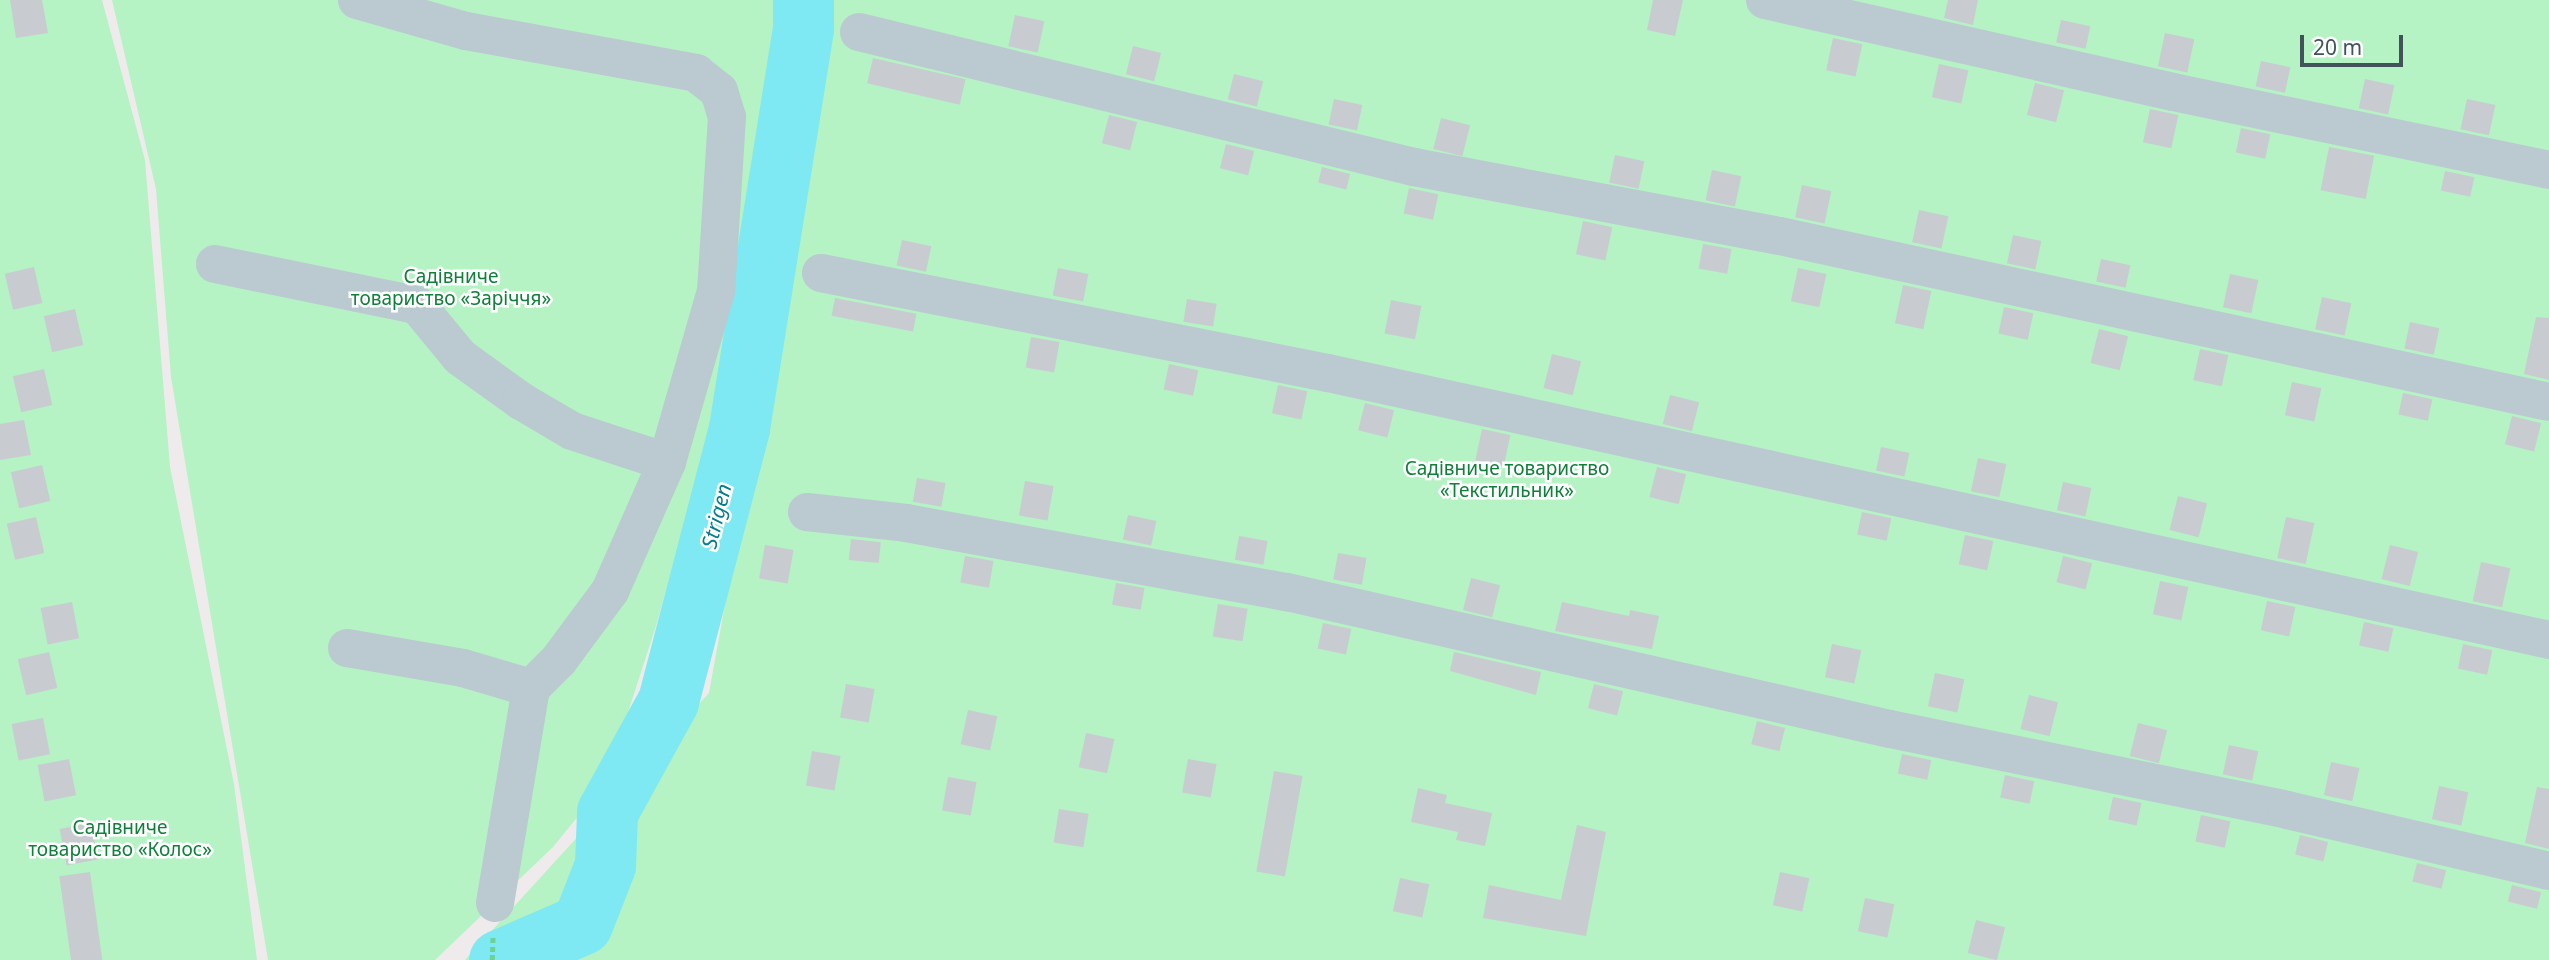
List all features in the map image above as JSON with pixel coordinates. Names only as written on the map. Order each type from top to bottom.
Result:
[{"type":"street","points":[[357,0],[466,31],[669,65],[696,73],[719,91],[727,117],[716,291],[667,462],[610,591],[559,660],[531,688],[495,903]]},
{"type":"street","points":[[1765,0],[2173,92],[2549,170]]},
{"type":"street","points":[[859,32],[1414,167],[1780,236],[2549,402]]},
{"type":"street","points":[[215,264],[417,305],[460,357],[522,401],[572,431],[667,462]]},
{"type":"street","points":[[821,273],[1328,373],[2549,640]]},
{"type":"street","points":[[807,512],[906,523],[1287,592],[1890,729],[2287,810],[2549,871]]},
{"type":"street","points":[[347,648],[463,668],[531,688]]},
{"type":"green space","name":"Садівниче товариство «Колос»","points":[[0,0],[102,0],[145,160],[170,467],[234,784],[257,960],[0,960]]},
{"type":"green space","name":"Садівниче товариство «Заріччя»","points":[[112,0],[775,0],[778,42],[733,347],[656,626],[605,783],[553,847],[435,960],[268,960],[171,377],[156,189]]},
{"type":"green space","name":"Садівниче товариство «Текстильник»","points":[[829,0],[2549,0],[2549,960],[465,960],[709,693],[822,71]]},
{"type":"building","points":[[10,0],[42,0],[48,33],[16,38]]},
{"type":"building","points":[[1653,0],[1683,0],[1675,36],[1647,30]]},
{"type":"building","points":[[1948,0],[1978,0],[1973,25],[1944,18]]},
{"type":"building","points":[[1015,15],[1044,21],[1038,53],[1008,46]]},
{"type":"building","points":[[2061,20],[2090,26],[2086,49],[2056,42]]},
{"type":"building","points":[[2165,33],[2194,39],[2187,72],[2158,66]]},
{"type":"building","points":[[1833,38],[1862,44],[1855,77],[1826,70]]},
{"type":"building","points":[[1133,46],[1161,53],[1154,81],[1126,74]]},
{"type":"building","points":[[873,58],[966,79],[960,105],[867,83]]},
{"type":"building","points":[[2261,61],[2290,67],[2285,93],[2256,86]]},
{"type":"building","points":[[1939,64],[1968,70],[1961,103],[1932,97]]},
{"type":"building","points":[[1234,74],[1263,81],[1257,106],[1228,99]]},
{"type":"building","points":[[2365,79],[2394,85],[2388,115],[2359,108]]},
{"type":"building","points":[[2035,83],[2064,90],[2056,122],[2027,115]]},
{"type":"building","points":[[1334,99],[1362,105],[1357,130],[1329,124]]},
{"type":"building","points":[[2467,99],[2495,105],[2489,135],[2461,129]]},
{"type":"building","points":[[2150,109],[2178,115],[2171,148],[2143,142]]},
{"type":"building","points":[[1109,115],[1137,122],[1130,150],[1102,143]]},
{"type":"building","points":[[1441,118],[1470,125],[1462,156],[1433,149]]},
{"type":"building","points":[[2241,128],[2270,134],[2265,159],[2236,152]]},
{"type":"building","points":[[1226,144],[1254,151],[1248,175],[1220,168]]},
{"type":"building","points":[[2329,147],[2374,156],[2366,199],[2321,190]]},
{"type":"building","points":[[1615,155],[1644,161],[1639,189],[1609,182]]},
{"type":"building","points":[[1322,167],[1350,174],[1346,190],[1318,183]]},
{"type":"building","points":[[1712,170],[1741,176],[1735,207],[1706,200]]},
{"type":"building","points":[[2445,171],[2474,177],[2470,197],[2441,191]]},
{"type":"building","points":[[1802,185],[1831,191],[1824,224],[1795,217]]},
{"type":"building","points":[[1409,188],[1438,194],[1433,220],[1404,213]]},
{"type":"building","points":[[1919,210],[1948,216],[1941,249],[1912,242]]},
{"type":"building","points":[[1583,221],[1612,227],[1605,260],[1576,254]]},
{"type":"building","points":[[2013,235],[2041,241],[2035,269],[2007,263]]},
{"type":"building","points":[[902,240],[931,246],[926,272],[897,265]]},
{"type":"building","points":[[1703,244],[1732,249],[1727,274],[1699,269]]},
{"type":"building","points":[[2101,259],[2130,265],[2126,288],[2096,281]]},
{"type":"building","points":[[34,267],[42,303],[13,310],[5,274]]},
{"type":"building","points":[[1058,268],[1088,274],[1083,301],[1053,295]]},
{"type":"building","points":[[1798,268],[1826,274],[1819,307],[1791,301]]},
{"type":"building","points":[[2230,274],[2258,280],[2251,313],[2223,307]]},
{"type":"building","points":[[1903,285],[1931,291],[1923,329],[1895,323]]},
{"type":"building","points":[[2322,297],[2351,303],[2344,336],[2315,329]]},
{"type":"building","points":[[835,298],[916,314],[913,332],[832,316]]},
{"type":"building","points":[[1187,299],[1217,304],[1213,326],[1183,322]]},
{"type":"building","points":[[1391,300],[1421,306],[1415,339],[1385,333]]},
{"type":"building","points":[[2004,307],[2033,313],[2028,340],[1998,333]]},
{"type":"building","points":[[75,309],[83,345],[52,352],[44,316]]},
{"type":"building","points":[[2536,317],[2549,318],[2549,380],[2524,374]]},
{"type":"building","points":[[2410,322],[2439,328],[2434,355],[2404,348]]},
{"type":"building","points":[[2099,329],[2128,336],[2120,370],[2091,363]]},
{"type":"building","points":[[1031,337],[1060,342],[1054,373],[1026,368]]},
{"type":"building","points":[[2200,349],[2228,355],[2222,386],[2193,380]]},
{"type":"building","points":[[1552,354],[1581,361],[1573,395],[1544,388]]},
{"type":"building","points":[[1169,364],[1198,370],[1193,396],[1164,389]]},
{"type":"building","points":[[44,369],[52,405],[21,412],[13,376]]},
{"type":"building","points":[[2292,382],[2321,388],[2314,421],[2285,415]]},
{"type":"building","points":[[1278,385],[1307,391],[1301,420],[1272,413]]},
{"type":"building","points":[[2403,393],[2432,399],[2428,421],[2398,415]]},
{"type":"building","points":[[1670,395],[1699,402],[1692,431],[1663,424]]},
{"type":"building","points":[[1365,403],[1394,410],[1387,437],[1358,430]]},
{"type":"building","points":[[2512,416],[2541,423],[2534,451],[2505,444]]},
{"type":"building","points":[[24,420],[31,455],[0,460],[0,424]]},
{"type":"building","points":[[1482,429],[1510,435],[1504,466],[1475,460]]},
{"type":"building","points":[[1881,447],[1909,453],[1904,477],[1876,470]]},
{"type":"building","points":[[1978,458],[2006,464],[1999,497],[1971,491]]},
{"type":"building","points":[[42,465],[50,501],[19,508],[11,472]]},
{"type":"building","points":[[1657,467],[1686,474],[1679,504],[1650,497]]},
{"type":"building","points":[[917,478],[946,483],[941,507],[913,502]]},
{"type":"building","points":[[1025,481],[1054,486],[1047,521],[1019,515]]},
{"type":"building","points":[[2063,482],[2091,488],[2085,516],[2057,510]]},
{"type":"building","points":[[2178,496],[2207,503],[2199,537],[2170,530]]},
{"type":"building","points":[[1862,512],[1891,518],[1887,541],[1857,534]]},
{"type":"building","points":[[1128,515],[1156,521],[1151,545],[1123,539]]},
{"type":"building","points":[[36,517],[44,553],[15,560],[7,524]]},
{"type":"building","points":[[2286,517],[2314,523],[2306,564],[2277,558]]},
{"type":"building","points":[[1965,535],[1993,541],[1987,570],[1959,564]]},
{"type":"building","points":[[1239,536],[1268,541],[1263,565],[1235,560]]},
{"type":"building","points":[[851,539],[881,542],[879,563],[849,560]]},
{"type":"building","points":[[765,545],[794,550],[788,584],[759,578]]},
{"type":"building","points":[[2390,545],[2418,552],[2410,586],[2382,579]]},
{"type":"building","points":[[1338,553],[1367,558],[1362,585],[1333,580]]},
{"type":"building","points":[[965,556],[994,561],[989,588],[960,583]]},
{"type":"building","points":[[2063,556],[2092,563],[2086,589],[2056,582]]},
{"type":"building","points":[[2481,562],[2510,568],[2502,607],[2473,601]]},
{"type":"building","points":[[1471,578],[1500,585],[1492,617],[1463,610]]},
{"type":"building","points":[[2160,581],[2188,587],[2181,620],[2153,614]]},
{"type":"building","points":[[1116,583],[1145,588],[1141,610],[1112,605]]},
{"type":"building","points":[[2267,601],[2295,607],[2289,636],[2261,630]]},
{"type":"building","points":[[72,602],[79,638],[48,644],[41,608]]},
{"type":"building","points":[[1562,602],[1629,616],[1630,610],[1659,616],[1652,649],[1555,631]]},
{"type":"building","points":[[1218,604],[1248,609],[1242,641],[1213,637]]},
{"type":"building","points":[[2364,622],[2393,628],[2388,652],[2359,645]]},
{"type":"building","points":[[1323,623],[1351,629],[1346,654],[1318,648]]},
{"type":"building","points":[[1832,644],[1861,650],[1854,683],[1825,677]]},
{"type":"building","points":[[2463,644],[2492,650],[2487,675],[2458,668]]},
{"type":"building","points":[[49,652],[57,688],[26,695],[18,659]]},
{"type":"building","points":[[1454,652],[1541,672],[1536,695],[1450,671]]},
{"type":"building","points":[[1935,673],[1964,679],[1957,712],[1928,706]]},
{"type":"building","points":[[846,684],[875,689],[869,723],[840,717]]},
{"type":"building","points":[[1594,684],[1623,691],[1617,716],[1588,708]]},
{"type":"building","points":[[2029,695],[2058,702],[2050,736],[2021,729]]},
{"type":"building","points":[[968,710],[997,716],[990,750],[961,744]]},
{"type":"building","points":[[43,718],[50,754],[19,760],[12,724]]},
{"type":"building","points":[[1757,721],[1785,728],[1779,751],[1751,744]]},
{"type":"building","points":[[2138,723],[2167,730],[2159,763],[2130,756]]},
{"type":"building","points":[[1086,733],[1114,739],[1107,773],[1079,767]]},
{"type":"building","points":[[2229,745],[2258,751],[2252,781],[2223,774]]},
{"type":"building","points":[[812,751],[841,756],[834,791],[806,785]]},
{"type":"building","points":[[1902,754],[1931,760],[1927,780],[1898,774]]},
{"type":"building","points":[[69,759],[76,795],[45,801],[38,765]]},
{"type":"building","points":[[1188,759],[1217,764],[1211,798],[1182,792]]},
{"type":"building","points":[[2331,762],[2359,768],[2352,801],[2324,795]]},
{"type":"building","points":[[1274,771],[1303,776],[1285,876],[1256,871]]},
{"type":"building","points":[[2005,775],[2034,781],[2030,804],[2000,797]]},
{"type":"building","points":[[948,777],[977,782],[971,816],[942,810]]},
{"type":"building","points":[[2439,786],[2468,792],[2461,825],[2432,819]]},
{"type":"building","points":[[2537,787],[2549,789],[2549,849],[2525,843]]},
{"type":"building","points":[[1418,788],[1447,795],[1445,803],[1492,813],[1485,846],[1456,840],[1458,832],[1411,822]]},
{"type":"building","points":[[2113,797],[2141,803],[2137,826],[2108,819]]},
{"type":"building","points":[[1059,809],[1089,814],[1083,847],[1054,843]]},
{"type":"building","points":[[2201,815],[2230,821],[2225,848],[2195,841]]},
{"type":"building","points":[[91,823],[98,859],[67,865],[60,829]]},
{"type":"building","points":[[1577,825],[1606,832],[1586,936],[1483,918],[1489,885],[1561,900]]},
{"type":"building","points":[[2300,835],[2328,842],[2323,861],[2295,854]]},
{"type":"building","points":[[2417,863],[2446,870],[2442,889],[2412,881]]},
{"type":"building","points":[[90,872],[102,960],[71,960],[59,876]]},
{"type":"building","points":[[1780,872],[1809,878],[1802,911],[1773,905]]},
{"type":"building","points":[[1400,878],[1429,884],[1422,917],[1393,911]]},
{"type":"building","points":[[2512,885],[2541,892],[2537,909],[2508,901]]},
{"type":"building","points":[[1865,898],[1894,904],[1887,937],[1858,931]]},
{"type":"building","points":[[1976,920],[2005,927],[1997,960],[1968,953]]},
{"type":"waterway","name":"Strigen","points":[[499,960],[582,924],[605,865],[607,812],[668,701],[739,428],[803,27],[803,0]]}]
